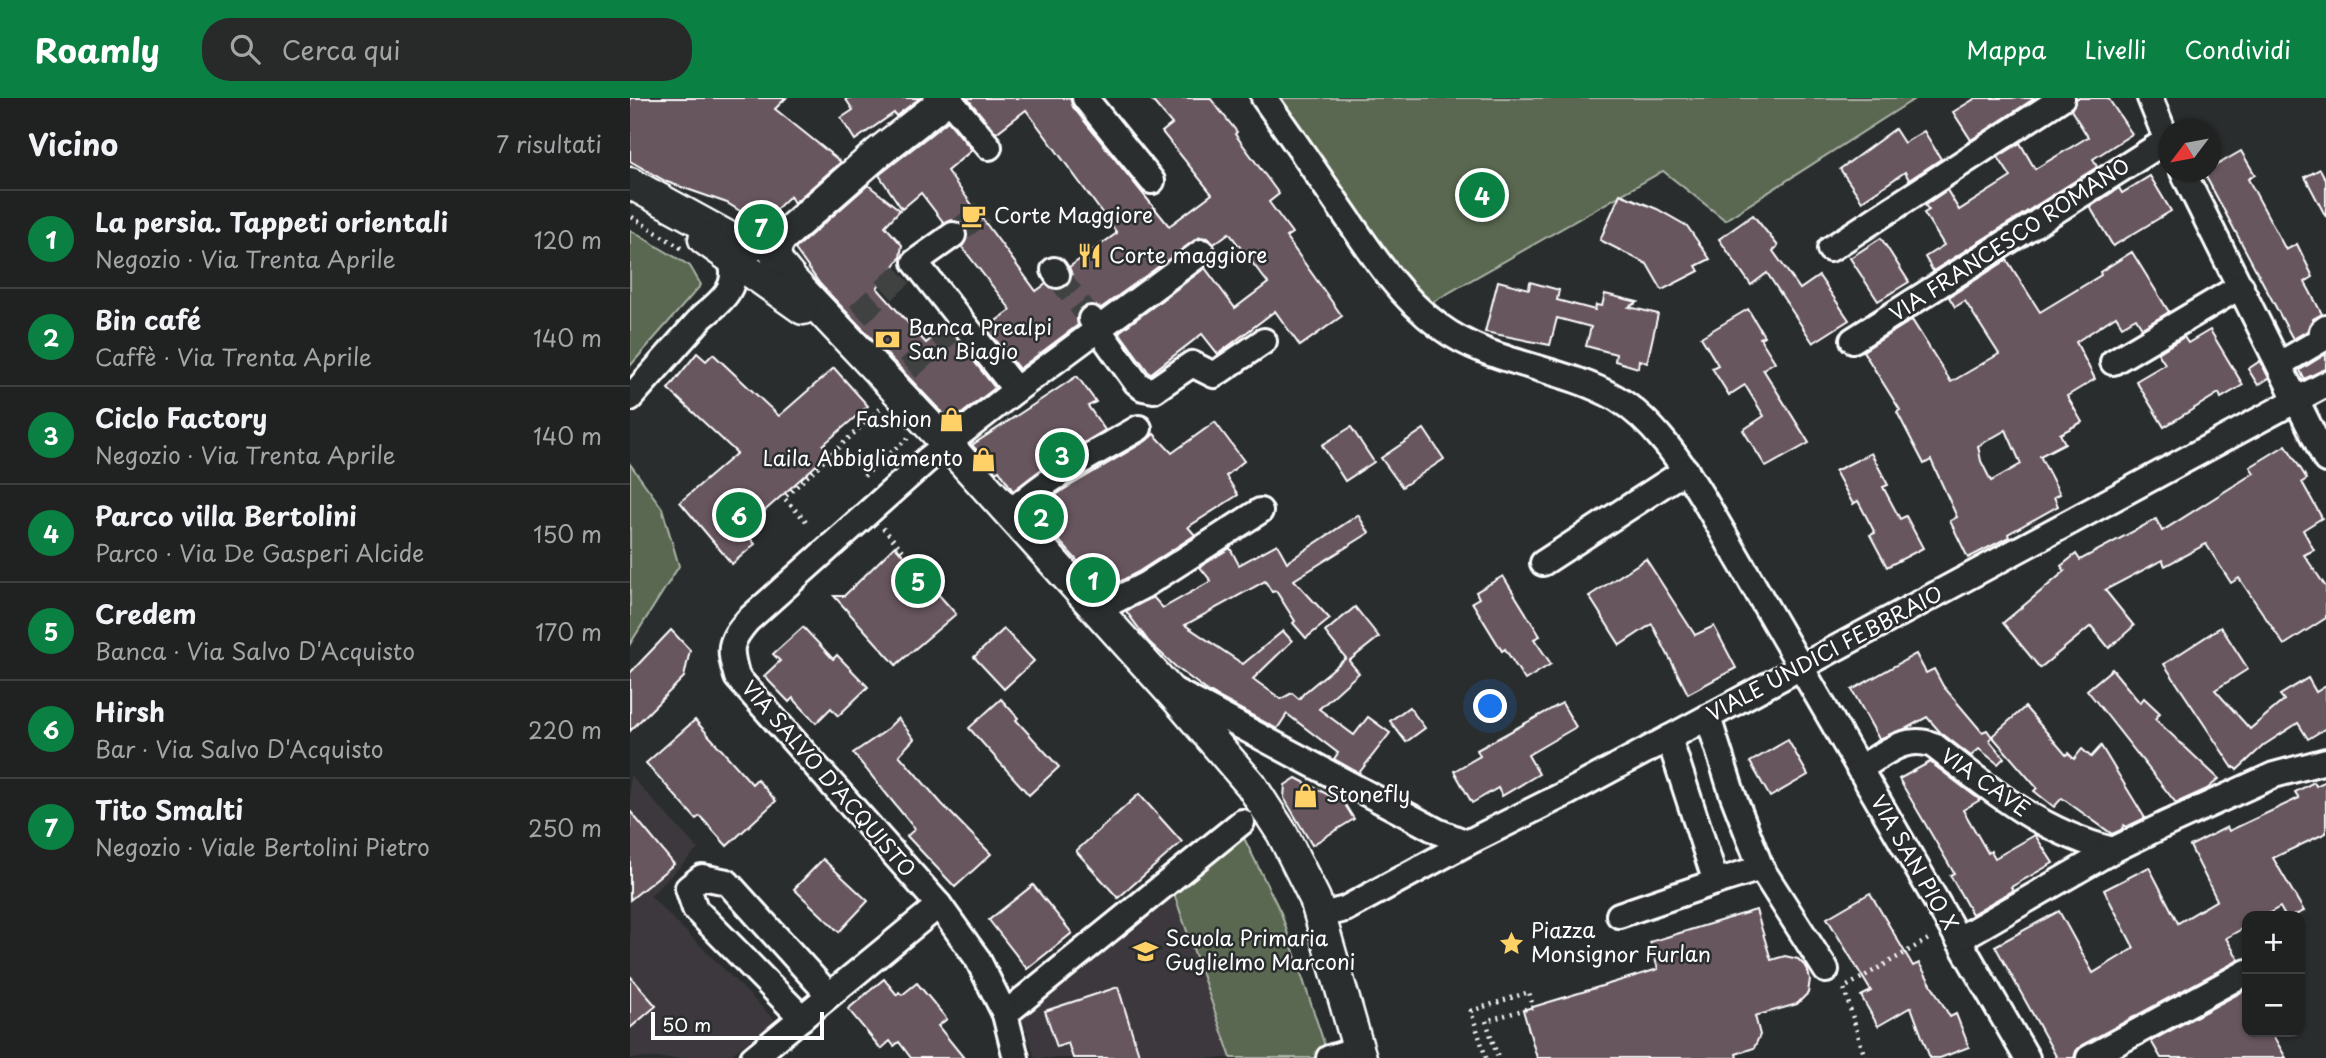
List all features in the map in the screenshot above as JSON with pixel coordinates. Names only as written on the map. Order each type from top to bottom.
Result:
[{"type":"main road","points":[[630,184],[737,241],[759,244],[774,242],[879,152],[948,98]]},
{"type":"main road","points":[[630,184],[860,351]]},
{"type":"main road","points":[[782,237],[775,249],[775,256],[793,281],[1010,513],[1230,759],[1261,800],[1291,849],[1322,915],[1360,1054]]},
{"type":"street","points":[[948,98],[989,147]]},
{"type":"street","points":[[1085,98],[1152,181]]},
{"type":"street","name":"VIA SAN PIO X","points":[[1264,98],[1383,269],[1407,297],[1435,323],[1475,347],[1594,388],[1618,399],[1648,426],[1686,470],[2027,1058]]},
{"type":"street","points":[[1830,249],[2062,98]]},
{"type":"street","points":[[2150,98],[2159,119]]},
{"type":"street","name":"VIA FRANCESCO ROMANO","points":[[1853,340],[2158,147]]},
{"type":"street","points":[[2188,182],[2326,460]]},
{"type":"street","points":[[953,235],[915,262],[1016,390]]},
{"type":"street","points":[[947,444],[1098,324],[1202,252]]},
{"type":"street","points":[[630,398],[729,290],[734,276],[730,258]]},
{"type":"street","points":[[2113,362],[2241,286]]},
{"type":"street","points":[[1098,324],[1136,382],[1143,388],[1154,390],[1192,364],[1214,375],[1264,341]]},
{"type":"street","points":[[2280,364],[2320,340],[2322,331],[2326,328]]},
{"type":"street","name":"VIALE UNDICI FEBBRAIO","points":[[1322,915],[1345,909],[1569,792],[2326,384]]},
{"type":"street","points":[[1010,513],[1028,496],[1072,466],[1139,428]]},
{"type":"street","name":"VIA SALVO D'ACQUISTO","points":[[947,444],[748,620],[735,635],[729,652],[737,677],[939,905],[977,958],[1005,1014],[1016,1058]]},
{"type":"street","points":[[1543,564],[1686,470]]},
{"type":"street","points":[[1099,612],[1260,511]]},
{"type":"street","points":[[1166,687],[1439,832],[1467,843]]},
{"type":"street","points":[[1708,717],[1732,793],[1761,868],[1826,970]]},
{"type":"street","points":[[1670,738],[1716,882]]},
{"type":"street","name":"VIA CAVE","points":[[1859,769],[1902,743],[1919,740],[1933,745],[2008,803],[2084,843],[2113,850]]},
{"type":"street","points":[[1955,933],[2113,850],[2274,775],[2326,761]]},
{"type":"street","points":[[1005,1014],[1242,822]]},
{"type":"street","points":[[1619,915],[1761,868]]},
{"type":"street","points":[[802,1018],[695,909],[688,888],[702,877],[727,882],[830,995]]},
{"type":"street","points":[[753,1058],[939,905]]},
{"type":"street","points":[[2089,1058],[2242,974]]},
{"type":"street","points":[[1329,1058],[1360,1054]]},
{"type":"path","points":[[630,215],[691,255]]},
{"type":"path","points":[[806,521],[784,498],[883,406]]},
{"type":"path","points":[[862,411],[868,419]]},
{"type":"path","points":[[864,476],[909,437]]},
{"type":"path","points":[[874,519],[932,582]]},
{"type":"path","points":[[1865,1058],[1844,988],[1955,933]]},
{"type":"path","points":[[1486,1058],[1471,1011],[1529,992],[1533,1007],[1486,1021],[1498,1058]]},
{"type":"shaded area","points":[[630,775],[698,849],[650,896],[775,1020],[727,1058],[630,1058]]},
{"type":"shaded area","name":"Scuola Primaria Guglielmo Marconi","points":[[1172,888],[1231,1058],[1035,1058],[1021,1015]]},
{"type":"green space","points":[[1278,98],[1916,98],[1725,220],[1663,171],[1429,304],[1405,282]]},
{"type":"green space","points":[[630,230],[690,266],[701,285],[630,366]]},
{"type":"green space","points":[[630,464],[662,508],[679,566],[630,644]]},
{"type":"green space","points":[[1241,832],[1281,913],[1329,1058],[1231,1058],[1172,888]]},
{"type":"building","points":[[630,98],[786,98],[775,109],[841,162],[794,203],[790,196],[761,224],[727,203],[667,182],[630,161]]},
{"type":"building","points":[[845,98],[920,98],[855,140],[841,118],[853,110]]},
{"type":"building","points":[[967,98],[1070,98],[1073,107],[1169,226],[1212,194],[1162,132],[1172,124],[1150,98],[1210,98],[1279,194],[1269,202],[1292,233],[1286,237],[1342,316],[1300,346],[1275,311],[1218,354],[1202,334],[1150,374],[1119,332],[1205,268],[1235,308],[1268,283],[1229,233],[1214,244],[1207,238],[1200,237],[1101,308],[1090,304],[1083,307],[1077,313],[1078,325],[1019,369],[986,328],[1011,310],[962,247],[968,234],[965,226],[952,220],[944,223],[921,193],[902,209],[879,175],[948,121],[972,150],[947,171],[1036,291],[1046,284],[1057,290],[1065,287],[1072,275],[1069,267],[1117,233],[1026,110],[996,133]]},
{"type":"building","points":[[1976,98],[2035,98],[1971,140],[1953,112]]},
{"type":"building","points":[[2077,98],[2108,98],[2132,134],[2093,159],[2097,167],[1933,271],[1925,257],[1944,245],[1924,213],[1929,210],[1925,205],[1947,190],[1959,210],[2011,177],[1998,157],[2020,143],[2035,169],[2088,137],[2071,110]]},
{"type":"building","points":[[1895,129],[1904,143],[1924,131],[1941,159],[1909,180],[1905,172],[1862,201],[1840,169]]},
{"type":"building","points":[[2241,151],[2255,175],[2248,179],[2286,250],[2297,244],[2313,277],[2305,282],[2322,314],[2313,319],[2307,331],[2293,339],[2209,182],[2221,182],[2221,163]]},
{"type":"building","points":[[2320,169],[2326,180],[2326,217],[2305,177]]},
{"type":"building","points":[[2150,176],[2171,211],[2113,246],[2090,207],[2119,188],[2122,193]]},
{"type":"building","points":[[868,185],[900,210],[885,226],[902,245],[900,258],[877,288],[926,343],[946,326],[995,388],[951,422],[820,284],[795,249]]},
{"type":"building","points":[[1620,194],[1657,209],[1687,226],[1710,259],[1696,266],[1699,271],[1662,290],[1647,264],[1600,240]]},
{"type":"building","points":[[1753,215],[1778,246],[1773,251],[1800,289],[1819,276],[1849,320],[1813,343],[1767,273],[1751,285],[1719,239]]},
{"type":"building","points":[[1881,238],[1909,282],[1878,301],[1850,258]]},
{"type":"building","points":[[2132,252],[2169,312],[2142,328],[2136,318],[2122,326],[2116,316],[2076,342],[2095,379],[2067,396],[2082,422],[2060,434],[2065,443],[2040,456],[2060,494],[2054,497],[2058,506],[2008,534],[2009,537],[1968,558],[1950,521],[1957,517],[1931,460],[1924,464],[1897,412],[1900,410],[1863,351],[1912,320],[1951,382],[1999,354],[1965,301],[1955,307],[1949,297],[2007,260],[2040,312],[2101,275],[2100,272]],"holes":[[[2006,430],[2021,464],[1991,481],[1981,461],[1978,446]]]},
{"type":"building","points":[[1498,281],[1529,289],[1530,282],[1559,290],[1557,300],[1595,310],[1596,305],[1602,306],[1605,294],[1638,302],[1629,307],[1658,314],[1647,363],[1639,360],[1638,368],[1615,361],[1616,354],[1586,346],[1591,327],[1557,318],[1550,345],[1485,332]]},
{"type":"building","points":[[1748,309],[1764,336],[1760,338],[1775,362],[1763,369],[1809,443],[1766,467],[1743,430],[1764,416],[1745,385],[1729,395],[1712,368],[1718,365],[1701,337]]},
{"type":"building","points":[[2210,330],[2243,385],[2221,398],[2219,393],[2164,427],[2136,381],[2165,364],[2158,353],[2184,337],[2188,343]]},
{"type":"building","points":[[697,353],[706,361],[713,354],[779,416],[834,368],[868,406],[823,445],[830,453],[743,530],[755,544],[732,564],[680,502],[737,453],[668,389]]},
{"type":"building","points":[[2326,354],[2326,369],[2304,379],[2300,370]]},
{"type":"building","points":[[2260,361],[2269,378],[2258,385],[2248,369]]},
{"type":"building","points":[[1077,376],[1096,402],[1088,406],[1105,430],[1047,465],[1013,491],[999,470],[996,472],[972,445]]},
{"type":"building","points":[[1215,422],[1244,461],[1226,476],[1238,495],[1188,527],[1195,535],[1138,572],[1104,590],[1033,512],[1063,490],[1154,434],[1172,453]]},
{"type":"building","points":[[1351,427],[1374,462],[1345,481],[1322,445]]},
{"type":"building","points":[[1424,429],[1444,459],[1402,487],[1381,458]]},
{"type":"building","points":[[2286,445],[2307,479],[2302,482],[2322,518],[2303,530],[2314,550],[2304,555],[2326,587],[2326,618],[2284,645],[2239,578],[2231,583],[2206,544],[2165,566],[2162,560],[2105,590],[2134,626],[2109,648],[2091,626],[2040,668],[2003,623],[2065,571],[2061,566],[2076,554],[2080,560],[2156,519],[2162,531],[2254,473],[2250,467]]},
{"type":"building","points":[[1871,453],[1888,485],[1883,487],[1900,519],[1906,516],[1923,548],[1887,567],[1870,535],[1875,533],[1858,501],[1853,504],[1835,471]]},
{"type":"building","points":[[1358,515],[1369,533],[1294,580],[1330,619],[1306,638],[1293,623],[1295,621],[1276,591],[1272,592],[1265,581],[1185,625],[1243,664],[1283,631],[1292,641],[1253,679],[1281,699],[1292,693],[1299,699],[1346,658],[1325,632],[1355,607],[1379,637],[1349,661],[1359,673],[1319,709],[1354,735],[1368,717],[1390,733],[1359,773],[1334,759],[1338,753],[1287,714],[1277,729],[1209,692],[1149,642],[1126,611],[1153,597],[1163,608],[1211,581],[1200,567],[1230,548],[1239,565],[1277,544],[1287,562]]},
{"type":"building","points":[[895,546],[956,614],[896,665],[834,596],[844,596]]},
{"type":"building","points":[[1646,559],[1695,635],[1714,626],[1736,668],[1688,694],[1652,624],[1620,645],[1589,596]]},
{"type":"building","points":[[1503,576],[1540,636],[1534,639],[1551,664],[1525,680],[1505,649],[1502,651],[1472,602],[1479,598],[1476,592]]},
{"type":"building","points":[[803,627],[833,659],[837,655],[868,687],[838,716],[831,708],[816,723],[793,698],[789,702],[764,676],[780,661],[773,654]]},
{"type":"building","points":[[2221,627],[2248,669],[2215,690],[2250,729],[2284,700],[2280,695],[2308,678],[2316,692],[2326,686],[2326,728],[2308,739],[2298,723],[2264,745],[2237,770],[2233,768],[2164,664]]},
{"type":"building","points":[[1004,629],[1034,661],[1004,689],[974,657]]},
{"type":"building","points":[[671,630],[690,650],[684,677],[630,731],[630,673]]},
{"type":"building","points":[[1916,654],[1926,673],[1934,669],[1943,686],[1982,732],[1987,730],[1992,737],[1989,740],[2004,758],[1998,764],[1979,749],[1971,756],[1940,732],[1927,717],[1879,739],[1852,690]]},
{"type":"building","points":[[2112,669],[2140,703],[2144,698],[2160,713],[2155,719],[2219,779],[2207,789],[2176,803],[2087,690]]},
{"type":"building","points":[[1001,699],[1018,718],[1016,720],[1059,767],[1029,795],[969,728]]},
{"type":"building","points":[[1562,703],[1576,727],[1528,755],[1539,774],[1502,796],[1498,788],[1472,803],[1454,771],[1480,756],[1477,750]]},
{"type":"building","points":[[1409,707],[1425,728],[1406,742],[1390,721]]},
{"type":"building","points":[[2025,707],[2066,755],[2068,753],[2074,759],[2082,749],[2091,757],[2101,746],[2145,818],[2126,827],[2124,825],[2121,830],[2112,834],[2062,798],[2054,807],[2034,791],[2037,788],[1992,736]]},
{"type":"building","points":[[898,718],[914,739],[899,755],[991,854],[955,887],[907,836],[915,829],[853,753],[884,732]]},
{"type":"building","points":[[695,720],[752,784],[757,779],[776,801],[727,846],[700,816],[696,819],[646,763]]},
{"type":"building","points":[[1788,740],[1808,775],[1770,797],[1750,762]]},
{"type":"building","points":[[1930,762],[1980,800],[1963,810],[1988,853],[1991,851],[1995,858],[2035,835],[2053,863],[1972,914],[1950,875],[1954,873],[1899,779]]},
{"type":"building","points":[[1296,778],[1344,803],[1354,819],[1312,845],[1284,798],[1285,785]]},
{"type":"building","points":[[2326,781],[2326,833],[2273,858],[2304,911],[2282,911],[2280,907],[2273,911],[2242,911],[2242,929],[2226,938],[2239,960],[2082,1045],[2074,1058],[2057,1058],[1995,946],[2059,911],[2093,973],[2134,948],[2104,890],[2149,867],[2178,923],[2217,900],[2190,846],[2227,827],[2229,831],[2299,798],[2295,792],[2314,782],[2316,786]]},
{"type":"building","points":[[1139,794],[1182,842],[1118,898],[1076,851]]},
{"type":"building","points":[[630,811],[674,864],[630,900]]},
{"type":"building","points":[[823,859],[868,901],[839,932],[794,889]]},
{"type":"building","points":[[1033,885],[1072,933],[1027,969],[989,920]]},
{"type":"building","points":[[1870,893],[1913,966],[1919,963],[1950,1017],[1956,1014],[1969,1047],[1940,1058],[1930,1058],[1911,1007],[1878,1026],[1861,996],[1871,991],[1827,918]]},
{"type":"building","points":[[1756,910],[1771,960],[1785,956],[1798,959],[1807,968],[1810,979],[1808,993],[1797,1004],[1755,1016],[1760,1035],[1754,1048],[1736,1054],[1737,1058],[1537,1058],[1523,1010],[1658,969],[1650,942]]},
{"type":"building","points":[[630,976],[656,1006],[630,1028]]},
{"type":"building","points":[[884,979],[897,995],[899,992],[902,995],[917,983],[947,1019],[938,1026],[964,1058],[911,1058],[899,1042],[894,1046],[890,1041],[881,1049],[848,1009]]},
{"type":"building","points":[[1118,987],[1140,1058],[1073,1058],[1068,1043],[1057,1047],[1045,1011]]},
{"type":"building","points":[[2242,992],[2242,1037],[2274,1037],[2286,1058],[2161,1058],[2151,1041]]},
{"type":"tunnel","points":[[953,235],[983,212]]},
{"type":"tunnel","points":[[858,315],[915,262]]},
{"type":"tunnel","points":[[1057,275],[1091,319]]},
{"type":"tunnel","points":[[908,369],[962,321]]},
{"type":"place","name":"Parco villa Bertolini","points":[[1482,195]]},
{"type":"place","name":"Corte Maggiore","points":[[974,216]]},
{"type":"place","name":"Tito Smalti","points":[[761,227]]},
{"type":"place","name":"Corte maggiore","points":[[1089,256]]},
{"type":"place","name":"Banca Prealpi San Biagio","points":[[888,340]]},
{"type":"place","name":"Fashion","points":[[952,420]]},
{"type":"place","name":"Ciclo Factory","points":[[1062,455]]},
{"type":"place","name":"Laila Abbigliamento","points":[[983,459]]},
{"type":"place","name":"Hirsh","points":[[739,515]]},
{"type":"place","name":"Bin café","points":[[1041,517]]},
{"type":"place","name":"La persia. Tappeti orientali","points":[[1093,580]]},
{"type":"place","name":"Credem","points":[[918,581]]},
{"type":"place","name":"Stonefly","points":[[1306,795]]},
{"type":"place","name":"Piazza Monsignor Furlan","points":[[1511,943]]},
{"type":"place","name":"Scuola Primaria Guglielmo Marconi","points":[[1145,951]]}]
